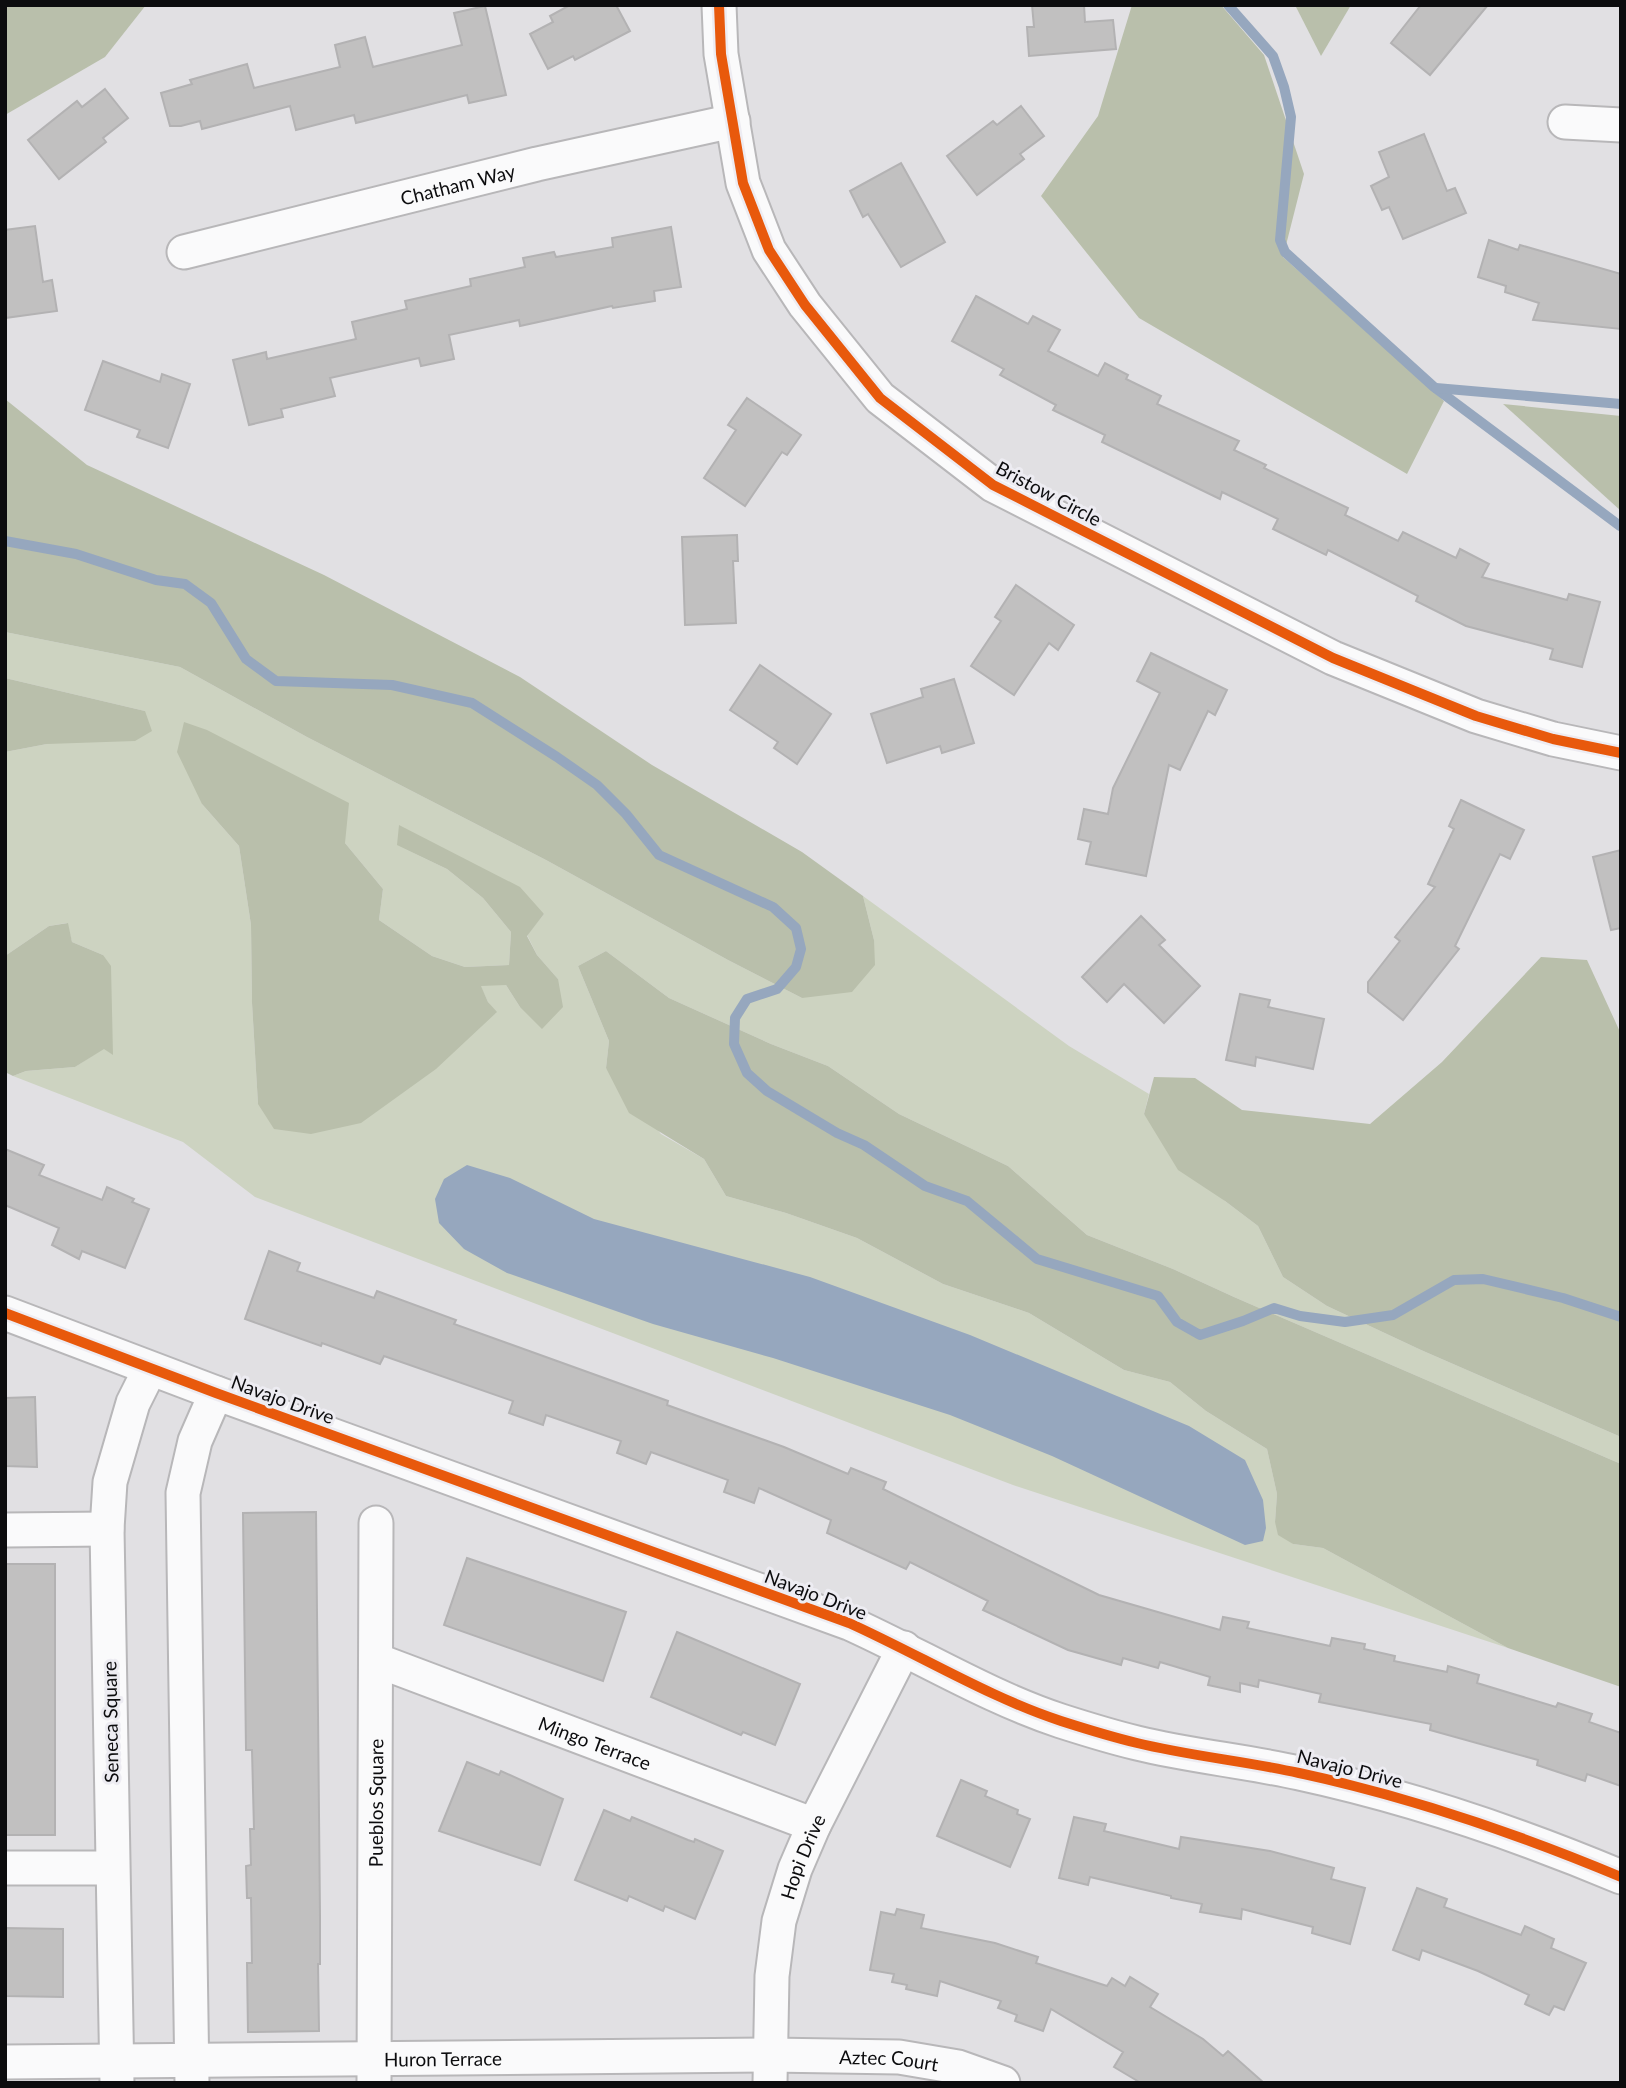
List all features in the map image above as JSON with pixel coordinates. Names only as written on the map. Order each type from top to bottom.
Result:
[{"type":"street","name":"Bristow Circle","points":[[719,5],[722,54],[743,183],[769,250],[805,305],[880,398],[993,485],[1333,658],[1476,716],[1553,739],[1621,754]]},
{"type":"street","name":"Chatham Way","points":[[184,252],[537,164],[733,121]]},
{"type":"street","points":[[1565,122],[1621,125]]},
{"type":"street","name":"Navajo Drive","points":[[5,1313],[150,1369],[849,1623],[984,1689],[1059,1720],[1137,1743],[1299,1773],[1428,1805],[1547,1846],[1621,1877]]},
{"type":"street","name":"Seneca Square","points":[[117,2072],[107,1529],[110,1482],[133,1403],[150,1369]]},
{"type":"street","points":[[192,2072],[183,1493],[195,1441],[216,1393]]},
{"type":"street","name":"Pueblos Square","points":[[374,2071],[376,1523]]},
{"type":"street","points":[[5,1530],[107,1529]]},
{"type":"street","name":"Hopi Drive","points":[[770,2069],[772,1976],[779,1921],[795,1869],[814,1825],[904,1648]]},
{"type":"street","name":"Mingo Terrace","points":[[376,1660],[814,1825]]},
{"type":"street","points":[[5,1868],[112,1868]]},
{"type":"street","name":"Aztec Court","points":[[770,2069],[899,2057],[958,2067],[1003,2083]]},
{"type":"street","name":"Huron Terrace","points":[[5,2062],[117,2072],[770,2069]]},
{"type":"green space","points":[[5,5],[146,5],[105,57],[5,115]]},
{"type":"green space","points":[[1132,5],[1221,5],[1264,55],[1304,174],[1283,257],[1444,401],[1407,474],[1139,318],[1041,196],[1098,116]]},
{"type":"green space","points":[[1295,5],[1351,5],[1321,56]]},
{"type":"green space","points":[[5,399],[87,465],[324,575],[520,677],[652,765],[802,852],[863,896],[874,940],[875,965],[852,992],[802,998],[546,860],[307,737],[180,667],[5,632]]},
{"type":"green space","points":[[1503,404],[1621,416],[1621,511]]},
{"type":"green space","points":[[5,632],[180,667],[307,737],[546,860],[802,998],[874,940],[863,896],[1069,1046],[1149,1094],[1144,1114],[1225,1201],[1258,1226],[1283,1277],[1327,1306],[1621,1437],[1621,1464],[1173,1269],[1087,1235],[1008,1166],[899,1114],[828,1066],[771,1044],[669,998],[606,951],[578,966],[609,1041],[606,1068],[661,1134],[704,1159],[726,1196],[786,1213],[857,1238],[943,1284],[1029,1313],[1124,1370],[1170,1382],[1206,1411],[1267,1449],[1277,1494],[1275,1522],[1293,1544],[1323,1548],[1508,1648],[1013,1485],[255,1197],[183,1142],[13,1076],[26,1071],[75,1067],[104,1048],[112,1054],[103,955],[72,942],[67,923],[49,926],[5,956],[5,752],[47,744],[145,711],[5,678]],"holes":[[[202,804],[345,843],[383,889],[379,920],[432,956],[465,967],[509,965],[511,932],[483,898],[447,869],[397,845],[544,914],[527,935],[537,955],[558,979],[520,1007],[506,985],[480,985],[496,1013],[258,1104],[251,925],[239,846]]]},
{"type":"green space","points":[[5,678],[145,711],[152,731],[135,741],[47,744],[5,752]]},
{"type":"green space","points":[[184,722],[207,730],[349,803],[345,843],[383,889],[379,920],[432,956],[465,967],[509,965],[511,932],[483,898],[447,869],[397,845],[399,825],[520,887],[544,914],[527,936],[537,955],[558,979],[563,1007],[542,1029],[520,1007],[506,985],[481,986],[488,1002],[497,1012],[436,1069],[361,1123],[311,1134],[274,1129],[258,1104],[251,925],[239,846],[202,804],[177,752]]},
{"type":"green space","points":[[68,923],[72,942],[103,955],[111,966],[113,1055],[104,1049],[75,1067],[26,1071],[13,1076],[5,1072],[5,956],[49,926]]},
{"type":"green space","points":[[606,951],[669,998],[771,1044],[828,1066],[899,1114],[1008,1166],[1087,1235],[1173,1269],[1621,1464],[1621,1687],[1508,1648],[1323,1548],[1293,1544],[1278,1535],[1275,1522],[1277,1494],[1267,1449],[1206,1411],[1170,1382],[1124,1370],[1029,1313],[943,1284],[857,1238],[786,1213],[726,1196],[704,1159],[629,1113],[606,1068],[609,1041],[578,966]]},
{"type":"green space","points":[[1541,957],[1587,960],[1621,1034],[1621,1437],[1327,1306],[1283,1277],[1258,1226],[1178,1170],[1144,1114],[1154,1077],[1195,1078],[1242,1110],[1370,1124],[1442,1062]]},
{"type":"water","points":[[467,1165],[510,1178],[594,1219],[810,1277],[970,1335],[1189,1426],[1245,1460],[1263,1500],[1266,1528],[1263,1541],[1245,1545],[1052,1456],[950,1415],[773,1358],[653,1324],[507,1273],[464,1249],[439,1223],[435,1199],[444,1179]]},
{"type":"building","points":[[570,5],[616,5],[630,31],[575,60],[573,56],[548,69],[530,34],[553,22],[550,16]]},
{"type":"building","points":[[1032,5],[1084,5],[1085,22],[1113,20],[1116,49],[1029,56],[1027,27],[1034,27]]},
{"type":"building","points":[[1421,5],[1488,5],[1430,75],[1391,43]]},
{"type":"building","points":[[485,6],[506,95],[469,103],[467,95],[356,123],[354,115],[296,130],[290,106],[202,129],[200,121],[170,126],[161,93],[192,84],[190,80],[247,64],[254,88],[340,67],[335,45],[365,37],[373,67],[462,45],[454,13]]},
{"type":"building","points":[[105,89],[128,118],[103,138],[106,142],[59,179],[28,140],[77,101],[82,107]]},
{"type":"building","points":[[1021,106],[1044,136],[1020,154],[1024,159],[977,195],[947,156],[993,121],[997,125]]},
{"type":"building","points":[[1424,134],[1447,191],[1455,188],[1466,213],[1403,239],[1389,207],[1382,210],[1371,186],[1389,177],[1379,152]]},
{"type":"building","points":[[901,163],[945,242],[901,267],[868,214],[863,217],[850,191]]},
{"type":"building","points":[[35,226],[43,282],[52,280],[57,311],[5,318],[5,230]]},
{"type":"building","points":[[671,227],[681,287],[654,291],[655,301],[613,308],[612,306],[520,326],[519,320],[449,335],[454,359],[421,366],[419,358],[330,378],[335,396],[281,409],[283,417],[249,425],[233,360],[266,352],[267,359],[356,339],[352,322],[407,309],[405,301],[471,286],[470,279],[525,267],[523,258],[554,252],[556,257],[613,247],[612,238]]},
{"type":"building","points":[[1489,240],[1518,250],[1520,245],[1621,274],[1621,329],[1533,320],[1539,303],[1505,292],[1506,286],[1478,277]]},
{"type":"building","points":[[976,296],[1028,324],[1033,316],[1060,330],[1048,351],[1098,376],[1105,363],[1128,375],[1126,379],[1161,396],[1157,404],[1239,441],[1234,450],[1266,465],[1264,468],[1348,508],[1345,515],[1398,541],[1403,532],[1456,558],[1460,549],[1489,564],[1482,577],[1567,600],[1569,594],[1600,602],[1582,667],[1550,659],[1553,649],[1466,626],[1416,601],[1418,596],[1328,550],[1326,555],[1273,529],[1278,519],[1222,492],[1220,499],[1102,442],[1105,435],[1053,410],[1056,405],[1000,375],[1004,369],[952,341]]},
{"type":"building","points":[[103,361],[160,382],[162,374],[190,384],[168,448],[137,437],[140,430],[85,410]]},
{"type":"building","points":[[747,398],[801,435],[787,455],[782,452],[745,506],[704,478],[736,430],[728,425]]},
{"type":"building","points":[[737,535],[738,561],[733,561],[736,623],[685,625],[682,537]]},
{"type":"building","points":[[1016,585],[1074,625],[1058,650],[1049,643],[1014,695],[971,666],[1001,621],[995,617]]},
{"type":"building","points":[[1151,653],[1227,690],[1215,715],[1208,711],[1180,770],[1169,765],[1146,876],[1086,864],[1091,842],[1078,839],[1084,809],[1108,814],[1113,788],[1160,693],[1137,681]]},
{"type":"building","points":[[760,665],[831,714],[797,764],[774,748],[778,742],[730,710]]},
{"type":"building","points":[[954,679],[974,743],[942,753],[940,746],[887,763],[871,714],[923,697],[921,689]]},
{"type":"building","points":[[1461,800],[1524,830],[1510,859],[1500,854],[1455,946],[1459,949],[1403,1020],[1368,992],[1368,982],[1400,941],[1395,937],[1435,887],[1428,884],[1454,829],[1449,826]]},
{"type":"building","points":[[1621,850],[1621,928],[1611,930],[1593,857]]},
{"type":"building","points":[[1141,916],[1165,940],[1159,945],[1200,986],[1164,1023],[1124,984],[1107,1002],[1082,977]]},
{"type":"building","points":[[1240,994],[1270,1000],[1268,1007],[1324,1019],[1313,1069],[1256,1057],[1255,1066],[1226,1060]]},
{"type":"building","points":[[5,1149],[44,1165],[39,1175],[102,1200],[107,1187],[149,1209],[125,1268],[82,1251],[79,1259],[52,1245],[59,1228],[5,1205]]},
{"type":"building","points":[[269,1251],[300,1263],[297,1271],[374,1298],[377,1291],[456,1320],[454,1324],[668,1401],[667,1405],[784,1447],[848,1474],[851,1468],[886,1482],[883,1489],[1099,1595],[1220,1630],[1223,1617],[1249,1622],[1247,1628],[1330,1646],[1332,1638],[1365,1644],[1364,1649],[1395,1656],[1394,1661],[1447,1672],[1448,1666],[1479,1675],[1477,1683],[1556,1707],[1558,1703],[1592,1714],[1589,1722],[1621,1733],[1621,1786],[1587,1774],[1585,1781],[1537,1765],[1538,1760],[1430,1730],[1431,1724],[1319,1702],[1321,1694],[1259,1680],[1258,1687],[1240,1683],[1240,1692],[1208,1685],[1210,1677],[1160,1662],[1158,1668],[1123,1658],[1121,1665],[1068,1650],[983,1610],[988,1601],[910,1562],[906,1569],[827,1533],[831,1520],[759,1488],[754,1503],[724,1492],[728,1480],[651,1452],[646,1464],[617,1453],[621,1441],[546,1415],[543,1425],[509,1413],[513,1401],[384,1356],[380,1364],[245,1319]]},
{"type":"building","points":[[35,1397],[37,1467],[5,1466],[5,1398]]},
{"type":"building","points":[[316,1512],[319,2031],[248,2032],[247,1963],[252,1963],[251,1898],[247,1898],[246,1866],[251,1865],[250,1829],[254,1829],[252,1750],[246,1750],[243,1513]]},
{"type":"building","points":[[467,1558],[626,1612],[603,1681],[444,1625]]},
{"type":"building","points":[[5,1564],[55,1564],[55,1835],[5,1835]]},
{"type":"building","points":[[677,1632],[800,1684],[775,1745],[743,1732],[741,1735],[651,1697]]},
{"type":"building","points":[[467,1762],[499,1775],[501,1771],[563,1799],[540,1865],[439,1831]]},
{"type":"building","points":[[961,1780],[987,1791],[985,1796],[1018,1810],[1017,1814],[1030,1819],[1010,1867],[937,1836]]},
{"type":"building","points":[[604,1810],[630,1821],[632,1817],[723,1851],[695,1919],[665,1906],[663,1911],[629,1896],[627,1901],[575,1880]]},
{"type":"building","points":[[1074,1817],[1106,1824],[1104,1831],[1179,1849],[1181,1837],[1270,1851],[1334,1868],[1331,1879],[1365,1888],[1350,1944],[1312,1933],[1313,1927],[1242,1909],[1241,1919],[1200,1912],[1202,1904],[1090,1877],[1088,1885],[1059,1878]]},
{"type":"building","points":[[1417,1888],[1447,1899],[1444,1907],[1521,1935],[1525,1926],[1554,1939],[1551,1948],[1586,1963],[1564,2010],[1554,2006],[1549,2015],[1525,2004],[1529,1995],[1478,1971],[1422,1950],[1419,1960],[1393,1950]]},
{"type":"building","points":[[897,1909],[924,1915],[921,1928],[995,1943],[1038,1957],[1036,1963],[1107,1986],[1112,1978],[1125,1986],[1130,1977],[1158,1994],[1150,2007],[1203,2039],[1223,2056],[1228,2051],[1264,2083],[1141,2083],[1114,2067],[1123,2052],[1051,2009],[1043,2031],[1015,2021],[1017,2015],[998,2008],[1001,2001],[940,1981],[937,1996],[906,1989],[907,1985],[892,1982],[894,1974],[870,1970],[881,1912],[895,1915]]},
{"type":"building","points":[[5,1928],[63,1929],[63,1997],[5,1996]]},
{"type":"waterway","points":[[1228,5],[1273,56],[1291,117],[1280,240],[1285,252],[1434,387],[1620,526]]},
{"type":"waterway","points":[[1436,388],[1621,404]]},
{"type":"waterway","points":[[5,541],[76,554],[156,580],[185,584],[211,603],[246,659],[276,681],[392,685],[472,703],[597,785],[626,814],[659,855],[773,907],[796,928],[801,949],[796,967],[777,989],[747,999],[735,1018],[734,1044],[747,1073],[767,1091],[837,1133],[864,1145],[925,1186],[967,1201],[1037,1259],[1158,1296],[1177,1322],[1200,1335],[1274,1308],[1300,1316],[1345,1322],[1393,1315],[1454,1280],[1483,1279],[1563,1298],[1621,1317]]},
{"type":"cycle path","points":[[719,5],[721,54],[743,183],[769,250],[805,305],[880,398],[993,485],[1333,658],[1476,716],[1553,739],[1621,753]]},
{"type":"cycle path","points":[[5,1313],[216,1393],[849,1623],[981,1688],[1061,1721],[1157,1748],[1279,1769],[1381,1793],[1502,1831],[1621,1877]]}]
